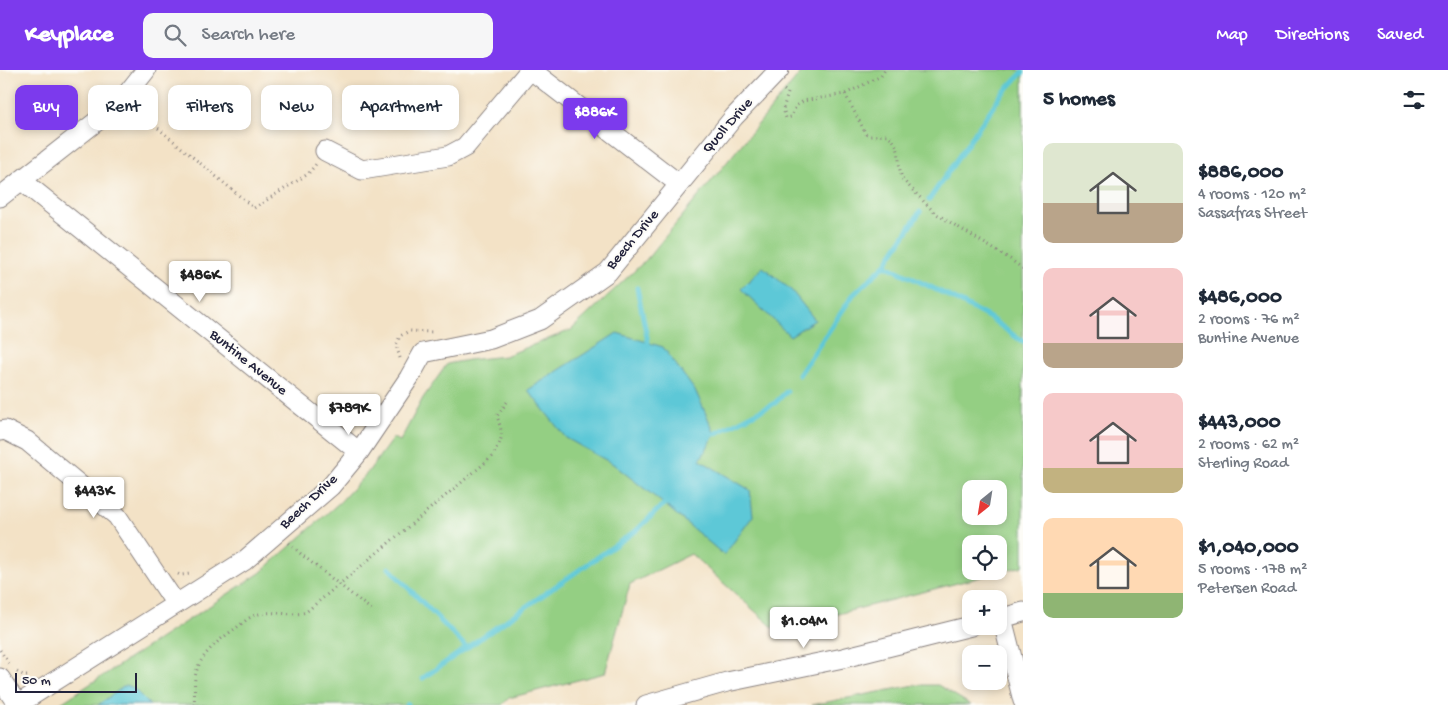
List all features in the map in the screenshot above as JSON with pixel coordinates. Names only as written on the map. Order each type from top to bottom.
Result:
[{"type":"street","points":[[134,85],[146,70]]},
{"type":"street","points":[[325,150],[362,170],[448,156],[465,147],[530,70],[679,184]]},
{"type":"street","name":"Quoll Drive","points":[[679,184],[734,117],[779,70]]},
{"type":"street","points":[[0,197],[88,128]]},
{"type":"street","name":"Buntine Avenue","points":[[21,180],[358,452]]},
{"type":"street","name":"Beech Drive","points":[[17,705],[244,561],[330,486],[358,452],[423,353],[491,339],[540,320],[608,272],[679,184]]},
{"type":"street","points":[[0,431],[5,430],[27,441],[117,516],[176,604]]},
{"type":"street","points":[[1007,616],[1023,612]]},
{"type":"street","points":[[646,705],[727,682],[843,658],[962,628]]},
{"type":"street","points":[[1005,635],[1023,701]]},
{"type":"street","points":[[8,671],[17,705]]},
{"type":"path","points":[[791,117],[796,106],[803,101],[845,94],[881,76],[886,70]]},
{"type":"path","points":[[845,94],[866,134],[870,136],[887,135],[895,142],[898,150],[900,176],[935,213],[1023,269]]},
{"type":"path","points":[[158,128],[254,208],[308,174],[325,150]]},
{"type":"path","points":[[399,362],[400,357],[396,345],[400,336],[409,331],[436,332]]},
{"type":"path","points":[[194,705],[195,676],[202,660],[224,636],[256,614],[271,612],[300,614],[306,612],[492,457],[502,440],[496,416],[507,402]]},
{"type":"path","points":[[277,532],[302,555],[373,611]]},
{"type":"path","points":[[156,576],[168,568],[180,575],[197,573]]},
{"type":"path","points":[[0,650],[8,671],[25,676],[36,676]]},
{"type":"green space","points":[[803,70],[1023,70],[1023,566],[1007,570],[1007,535],[962,535],[962,580],[969,580],[776,630],[691,554],[630,584],[605,673],[509,698],[502,705],[58,705],[260,573],[340,502],[368,472],[393,438],[400,441],[423,398],[447,364],[505,356],[571,330],[646,260]]},
{"type":"green space","points":[[915,685],[938,685],[971,705],[812,705]]},
{"type":"water","points":[[763,267],[791,290],[815,320],[790,336],[741,289]]},
{"type":"water","points":[[617,333],[663,347],[696,392],[715,434],[700,460],[750,490],[753,516],[724,555],[613,464],[566,438],[528,390]]},
{"type":"water","points":[[126,685],[133,688],[150,705],[98,705]]},
{"type":"waterway","points":[[929,200],[1001,95],[1023,72]]},
{"type":"waterway","points":[[799,375],[853,295],[885,265],[920,212]]},
{"type":"waterway","points":[[885,265],[990,318],[1023,342]]},
{"type":"waterway","points":[[637,288],[648,342]]},
{"type":"waterway","points":[[715,434],[775,403],[787,391]]},
{"type":"waterway","points":[[423,678],[637,530],[664,504]]},
{"type":"waterway","points":[[389,568],[466,647]]}]
